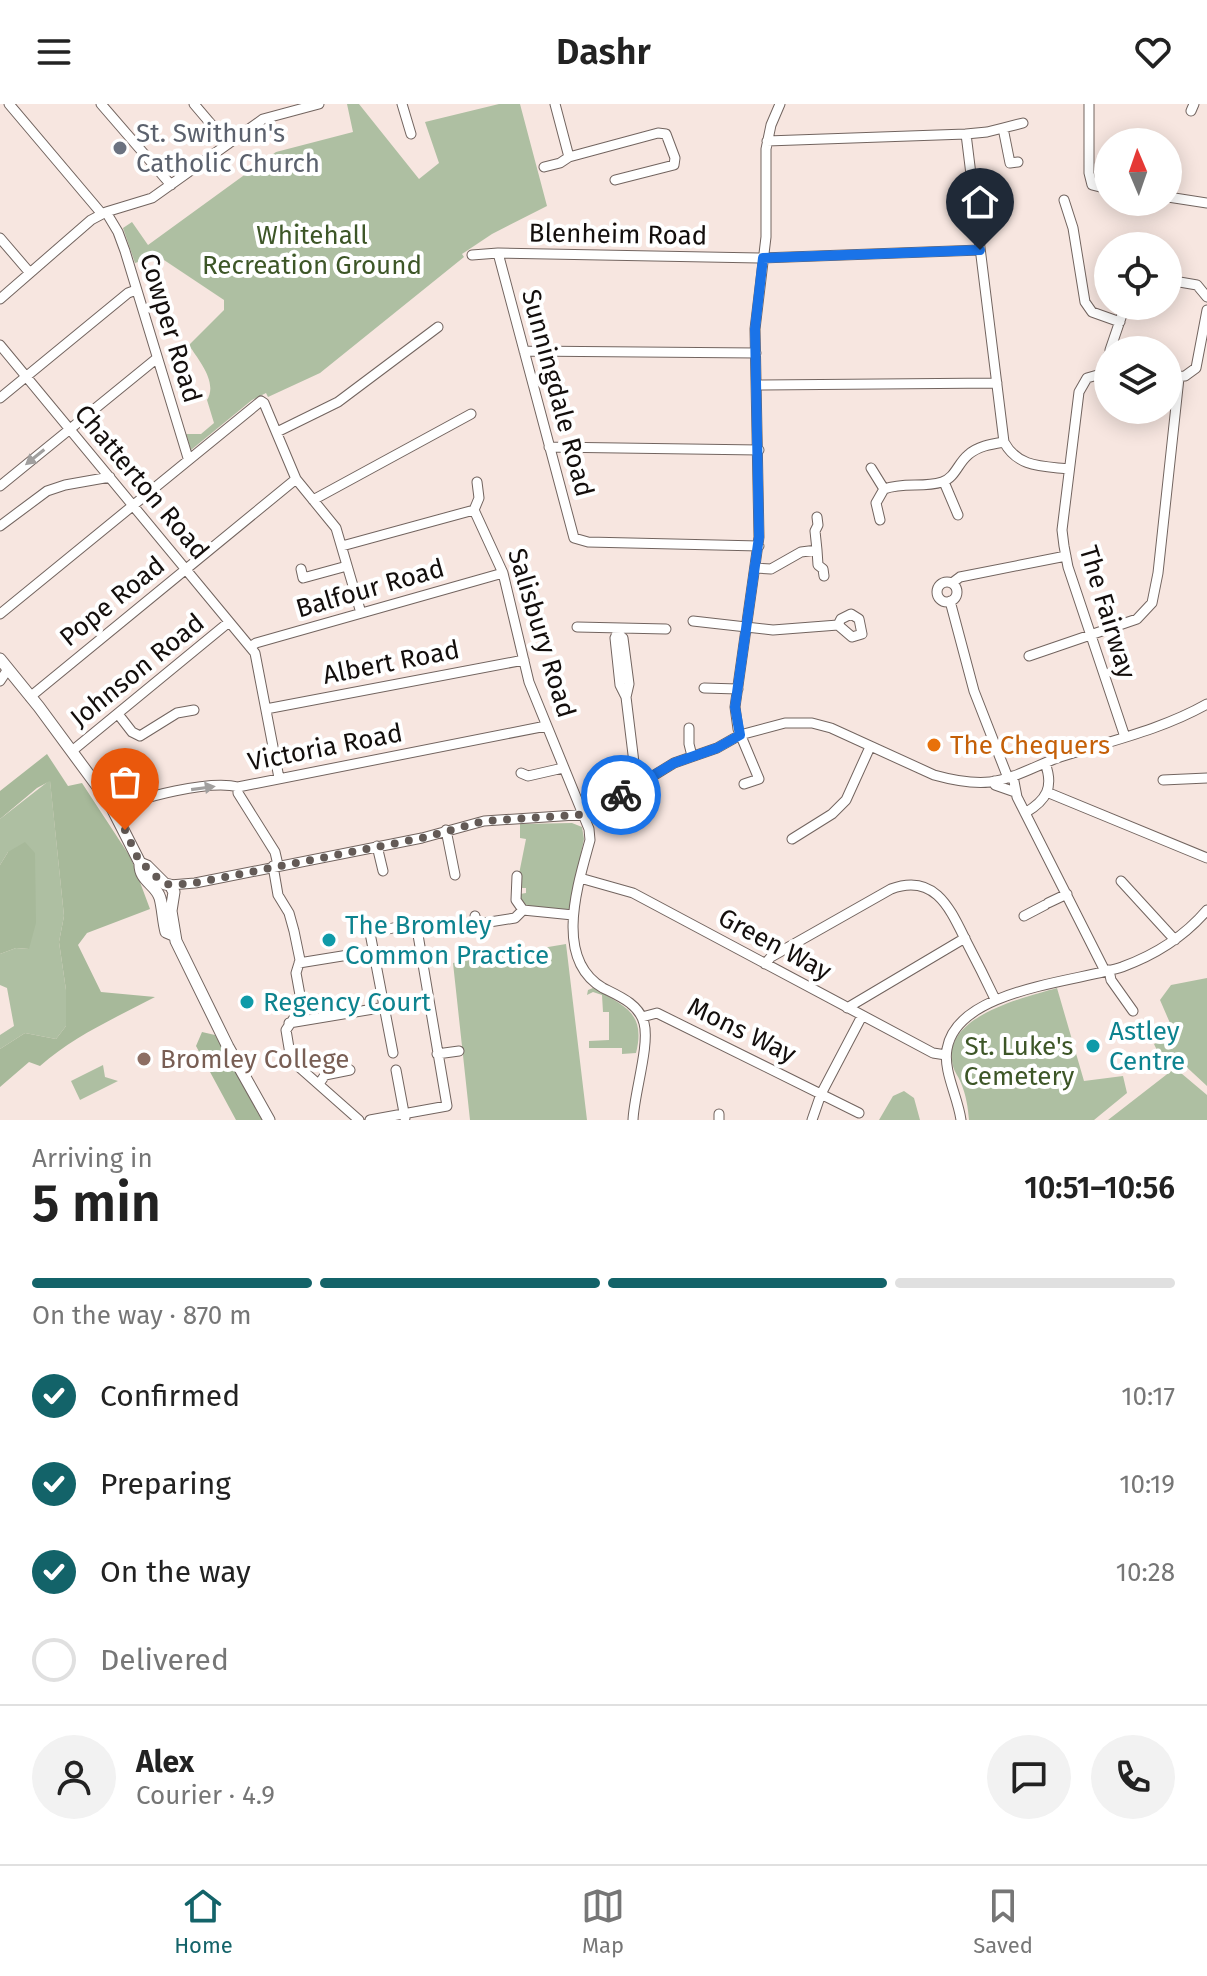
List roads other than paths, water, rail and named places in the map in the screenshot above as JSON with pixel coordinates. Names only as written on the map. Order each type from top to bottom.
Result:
[{"type":"main road","points":[[4,664],[115,812],[146,882],[167,892],[166,932],[173,936],[228,1047],[269,1120]]},
{"type":"street","name":"Cowper Road","points":[[9,104],[118,232],[188,458]]},
{"type":"street","points":[[101,104],[171,185]]},
{"type":"street","points":[[194,104],[228,144]]},
{"type":"street","points":[[0,299],[91,220],[143,202],[272,116],[319,104]]},
{"type":"street","points":[[402,104],[411,134]]},
{"type":"street","points":[[555,104],[569,157]]},
{"type":"street","points":[[744,784],[759,779],[740,735],[735,714],[759,546],[755,316],[766,237],[767,141],[780,104]]},
{"type":"street","points":[[1089,104],[1089,173],[1094,186]]},
{"type":"street","points":[[767,141],[966,134],[1023,123]]},
{"type":"street","points":[[1003,128],[1010,163],[1018,162]]},
{"type":"street","points":[[544,167],[569,157],[658,133],[666,134],[675,158],[674,165],[615,180]]},
{"type":"street","points":[[966,134],[1004,442],[1014,457],[1025,464],[1069,469]]},
{"type":"street","points":[[1182,199],[1207,203]]},
{"type":"street","points":[[1062,206],[1073,228],[1085,302],[1092,312],[1120,322],[1115,336]]},
{"type":"street","points":[[0,238],[30,273]]},
{"type":"street","name":"Blenheim Road","points":[[472,255],[763,258],[980,250]]},
{"type":"street","name":"Sunningdale Road","points":[[498,253],[573,535],[579,542],[759,546]]},
{"type":"street","points":[[1182,282],[1197,285],[1207,297]]},
{"type":"street","points":[[0,398],[128,293],[136,290]]},
{"type":"street","points":[[1182,377],[1190,374],[1198,365],[1207,310]]},
{"type":"street","points":[[277,432],[338,402],[438,327]]},
{"type":"street","name":"Chatterton Road","points":[[0,345],[250,647]]},
{"type":"street","points":[[524,351],[756,353]]},
{"type":"street","points":[[0,486],[156,359]]},
{"type":"street","name":"The Fairway","points":[[1094,375],[1081,387],[1062,530],[1066,556],[1125,737]]},
{"type":"street","points":[[758,385],[997,383]]},
{"type":"street","points":[[0,614],[188,458],[262,401],[296,479],[334,525],[361,613]]},
{"type":"street","points":[[313,500],[471,414]]},
{"type":"street","points":[[1029,656],[1137,619],[1152,603],[1174,424]]},
{"type":"street","points":[[881,518],[876,503],[884,489],[900,484],[944,482],[976,449],[1004,442]]},
{"type":"street","points":[[549,447],[759,450]]},
{"type":"street","points":[[877,471],[884,489]]},
{"type":"street","points":[[0,526],[47,491],[110,477]]},
{"type":"street","name":"Pope Road","points":[[30,697],[296,479]]},
{"type":"street","points":[[342,546],[474,510],[479,498],[477,482]]},
{"type":"street","points":[[944,482],[958,515]]},
{"type":"street","name":"Salisbury Road","points":[[474,510],[503,573],[529,682],[584,815]]},
{"type":"street","points":[[817,517],[818,565],[823,569],[824,576]]},
{"type":"street","points":[[756,568],[771,569],[801,552],[817,550]]},
{"type":"street","points":[[952,583],[957,594],[950,601],[943,601],[937,591],[943,582],[952,583],[960,577],[1066,556]]},
{"type":"street","points":[[301,569],[303,578],[347,566]]},
{"type":"street","name":"Balfour Road","points":[[250,647],[503,573]]},
{"type":"street","points":[[950,601],[974,691],[1015,792],[1111,980],[1133,1011]]},
{"type":"street","points":[[693,621],[773,630],[838,625]]},
{"type":"street","name":"Johnson Road","points":[[72,751],[229,622]]},
{"type":"street","points":[[577,627],[618,631],[666,629]]},
{"type":"street","points":[[618,631],[623,638],[629,690],[626,697],[639,784]]},
{"type":"street","points":[[250,647],[257,659],[279,778]]},
{"type":"street","name":"Albert Road","points":[[266,709],[524,660]]},
{"type":"street","points":[[0,681],[4,664]]},
{"type":"street","points":[[704,688],[738,689]]},
{"type":"street","points":[[167,892],[195,883],[427,837],[504,818],[584,815],[602,808],[674,763],[717,748],[740,735],[776,724],[803,722],[831,728],[916,768],[950,779],[994,781],[1180,718],[1207,704]]},
{"type":"street","points":[[118,714],[139,737],[177,713],[194,710]]},
{"type":"street","name":"Victoria Road","points":[[115,812],[151,795],[238,787],[546,726]]},
{"type":"street","points":[[689,728],[692,756]]},
{"type":"street","points":[[792,839],[832,814],[846,800],[870,747]]},
{"type":"street","points":[[1025,813],[1042,802],[1049,793],[1045,763]]},
{"type":"street","points":[[521,773],[528,776],[563,768]]},
{"type":"street","points":[[1163,780],[1207,778]]},
{"type":"street","points":[[994,781],[995,785],[1015,792]]},
{"type":"street","points":[[238,787],[238,793],[275,852],[278,895],[291,918],[302,1006],[286,1030],[291,1060],[359,1120]]},
{"type":"street","points":[[1049,793],[1207,858]]},
{"type":"street","points":[[584,815],[590,840],[573,915],[575,946],[582,969],[591,979],[635,1007],[642,1017],[645,1038],[633,1120]]},
{"type":"street","points":[[446,830],[455,875]]},
{"type":"street","points":[[377,846],[383,871]]},
{"type":"street","points":[[517,876],[516,900],[523,910],[573,915]]},
{"type":"street","name":"Green Way","points":[[580,878],[633,893],[933,1053],[946,1055]]},
{"type":"street","points":[[1121,881],[1175,940]]},
{"type":"street","points":[[765,964],[771,957],[871,900],[902,885],[924,887],[940,896],[995,999]]},
{"type":"street","points":[[1024,916],[1067,894]]},
{"type":"street","points":[[477,924],[515,918],[523,910]]},
{"type":"street","points":[[961,1120],[946,1055],[947,1045],[956,1029],[977,1010],[995,999],[1107,971],[1152,954],[1175,940],[1207,910]]},
{"type":"street","points":[[370,1120],[405,1117],[447,1106],[416,923],[370,933],[393,1053]]},
{"type":"street","points":[[847,1008],[965,938]]},
{"type":"street","points":[[299,963],[373,951]]},
{"type":"street","points":[[289,1023],[422,1001]]},
{"type":"street","name":"Mons Way","points":[[642,1017],[657,1013],[859,1113]]},
{"type":"street","points":[[812,1120],[821,1094],[862,1016]]},
{"type":"street","points":[[437,1054],[459,1051]]},
{"type":"street","points":[[319,1084],[325,1075],[350,1070]]},
{"type":"street","points":[[396,1070],[405,1117]]},
{"type":"place","name":"St. Swithun's Catholic Church","points":[[120,148]]},
{"type":"place","name":"The Chequers","points":[[934,745]]},
{"type":"place","name":"The Bromley Common Practice","points":[[329,940]]},
{"type":"place","name":"Regency Court","points":[[247,1002]]},
{"type":"place","name":"Astley Centre","points":[[1093,1046]]},
{"type":"place","name":"Bromley College","points":[[144,1059]]},
{"type":"park label","name":"Whitehall Recreation Ground","points":[[312,250]]},
{"type":"park label","name":"St. Luke's Cemetery","points":[[1019,1061]]}]
